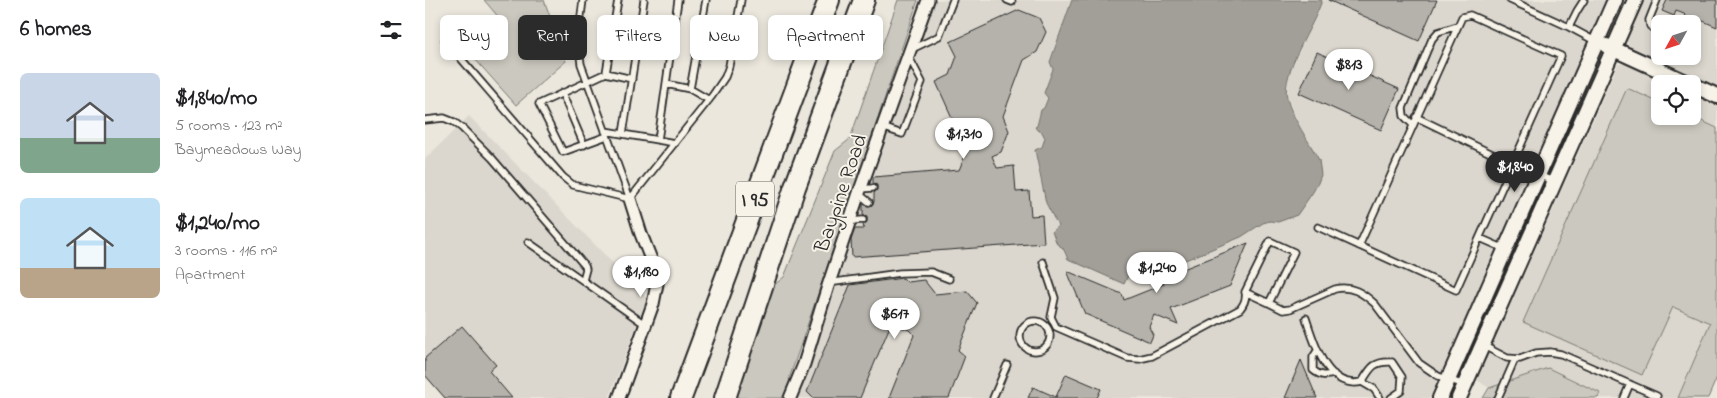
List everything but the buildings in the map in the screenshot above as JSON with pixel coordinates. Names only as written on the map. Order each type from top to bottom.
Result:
[{"type":"highway","name":"I 95","points":[[681,398],[829,0]]},
{"type":"highway","name":"I 95","points":[[725,398],[795,187],[864,0]]},
{"type":"street","name":"Baypine Road","points":[[794,396],[828,283],[855,214],[859,191],[928,0]]},
{"type":"street","points":[[1439,398],[1615,0]]},
{"type":"street","points":[[1459,398],[1635,0]]},
{"type":"street","points":[[1597,42],[1614,50],[1651,60]]},
{"type":"street","points":[[1664,65],[1678,75]]},
{"type":"street","points":[[1701,89],[1717,96]]},
{"type":"street","points":[[619,398],[656,295],[657,284],[656,272],[630,199]]},
{"type":"lane","points":[[583,0],[578,39],[581,64],[630,199]]},
{"type":"lane","points":[[606,73],[617,0]]},
{"type":"lane","points":[[623,134],[645,0]]},
{"type":"lane","points":[[658,140],[678,0]]},
{"type":"lane","points":[[690,89],[706,0]]},
{"type":"lane","points":[[630,199],[709,100],[725,77],[729,66],[741,0]]},
{"type":"lane","points":[[882,127],[903,134],[922,82],[909,52],[939,36],[953,0]]},
{"type":"lane","points":[[1510,0],[1597,42]]},
{"type":"lane","points":[[1569,27],[1584,0]]},
{"type":"lane","points":[[1651,27],[1649,20],[1657,0]]},
{"type":"lane","points":[[1318,227],[1359,246],[1456,290],[1561,56],[1470,15],[1462,17],[1359,246]]},
{"type":"lane","points":[[1413,125],[1404,116],[1403,108],[1433,39],[1441,30],[1457,26]]},
{"type":"lane","points":[[462,60],[563,177],[573,186],[630,199]]},
{"type":"lane","points":[[632,79],[606,73],[539,104],[563,152],[584,145],[606,133],[675,143]]},
{"type":"lane","points":[[667,84],[690,89],[709,100]]},
{"type":"lane","points":[[562,93],[584,145]]},
{"type":"lane","points":[[1416,117],[1555,182]]},
{"type":"lane","points":[[425,120],[444,118],[462,128],[491,158],[585,266],[583,280]]},
{"type":"lane","points":[[859,191],[873,188]]},
{"type":"lane","points":[[859,191],[869,202]]},
{"type":"lane","points":[[855,214],[863,220]]},
{"type":"lane","points":[[1480,238],[1505,249]]},
{"type":"lane","points":[[1043,262],[1055,298],[1051,315],[1050,325],[1049,331],[1050,340],[1045,348],[1032,351],[1024,346],[1020,338],[1020,332],[1025,324],[1039,321],[1050,325],[1127,358],[1139,359],[1152,356],[1240,309],[1247,297],[1245,292],[1270,241],[1294,252],[1269,304]]},
{"type":"lane","points":[[528,242],[645,325]]},
{"type":"lane","points":[[828,283],[900,273],[931,272],[949,279]]},
{"type":"lane","points":[[1245,292],[1283,310],[1290,309],[1335,289],[1342,287],[1354,289],[1368,297],[1375,304],[1419,363],[1438,376],[1465,385]]},
{"type":"lane","points":[[1306,318],[1317,351],[1334,374],[1344,382],[1355,384],[1362,382],[1369,370],[1380,362],[1392,362],[1403,377],[1401,391],[1391,398]]},
{"type":"lane","points":[[1482,345],[1507,358],[1515,359],[1537,353],[1550,352],[1561,354],[1657,396],[1656,398]]},
{"type":"lane","points":[[1317,351],[1313,357],[1313,370],[1325,376],[1334,374]]},
{"type":"lane","points":[[1498,398],[1515,359]]},
{"type":"lane","points":[[993,398],[1007,365]]},
{"type":"lane","points":[[1362,382],[1374,389],[1381,398]]},
{"type":"lane","points":[[1624,398],[1630,384]]},
{"type":"shaded area","points":[[484,0],[544,0],[549,15],[518,15],[518,60],[566,61],[516,105],[476,60],[508,60],[508,15],[497,15]]},
{"type":"shaded area","points":[[898,0],[918,0],[789,379],[792,382],[784,398],[736,398],[773,286],[784,277],[835,151],[850,139],[877,60],[883,60],[883,43]]},
{"type":"shaded area","points":[[935,0],[1072,0],[1050,62],[1053,69],[1045,93],[1048,98],[1037,126],[1037,130],[1042,132],[1045,138],[1042,147],[1035,150],[1046,203],[1058,227],[1065,255],[1133,265],[1154,273],[1252,231],[1263,223],[1270,221],[1278,222],[1313,192],[1321,175],[1287,97],[1288,77],[1322,0],[1609,0],[1433,398],[794,398],[839,274],[849,229]]},
{"type":"shaded area","points":[[1072,0],[1322,0],[1293,62],[1286,87],[1289,105],[1319,160],[1321,175],[1313,192],[1297,215],[1278,222],[1270,221],[1263,223],[1241,237],[1154,273],[1133,265],[1124,284],[1068,259],[1063,248],[1057,244],[1052,231],[1058,226],[1046,203],[1035,150],[1042,147],[1045,138],[1042,132],[1035,127],[1048,98],[1044,93],[1053,69],[1050,62]]},
{"type":"shaded area","points":[[1640,0],[1717,0],[1717,89],[1701,82],[1701,75],[1686,75],[1663,65],[1701,65],[1701,15],[1651,15],[1651,60],[1634,52],[1627,42],[1628,29]]},
{"type":"shaded area","points":[[1618,64],[1629,64],[1654,75],[1651,75],[1651,99],[1627,88],[1672,306],[1711,323],[1678,398],[1598,398],[1600,393],[1548,368],[1489,388],[1477,380]]},
{"type":"shaded area","points":[[1627,88],[1651,99],[1651,125],[1701,125],[1701,121],[1717,128],[1717,377],[1708,398],[1678,398],[1710,323],[1673,307],[1642,375],[1523,322]]},
{"type":"shaded area","points":[[1701,95],[1717,102],[1717,128],[1701,121]]},
{"type":"shaded area","points":[[469,116],[647,298],[609,398],[444,398],[425,376],[425,159]]},
{"type":"shaded area","points":[[1548,368],[1600,393],[1598,398],[1483,398],[1489,388]]}]
